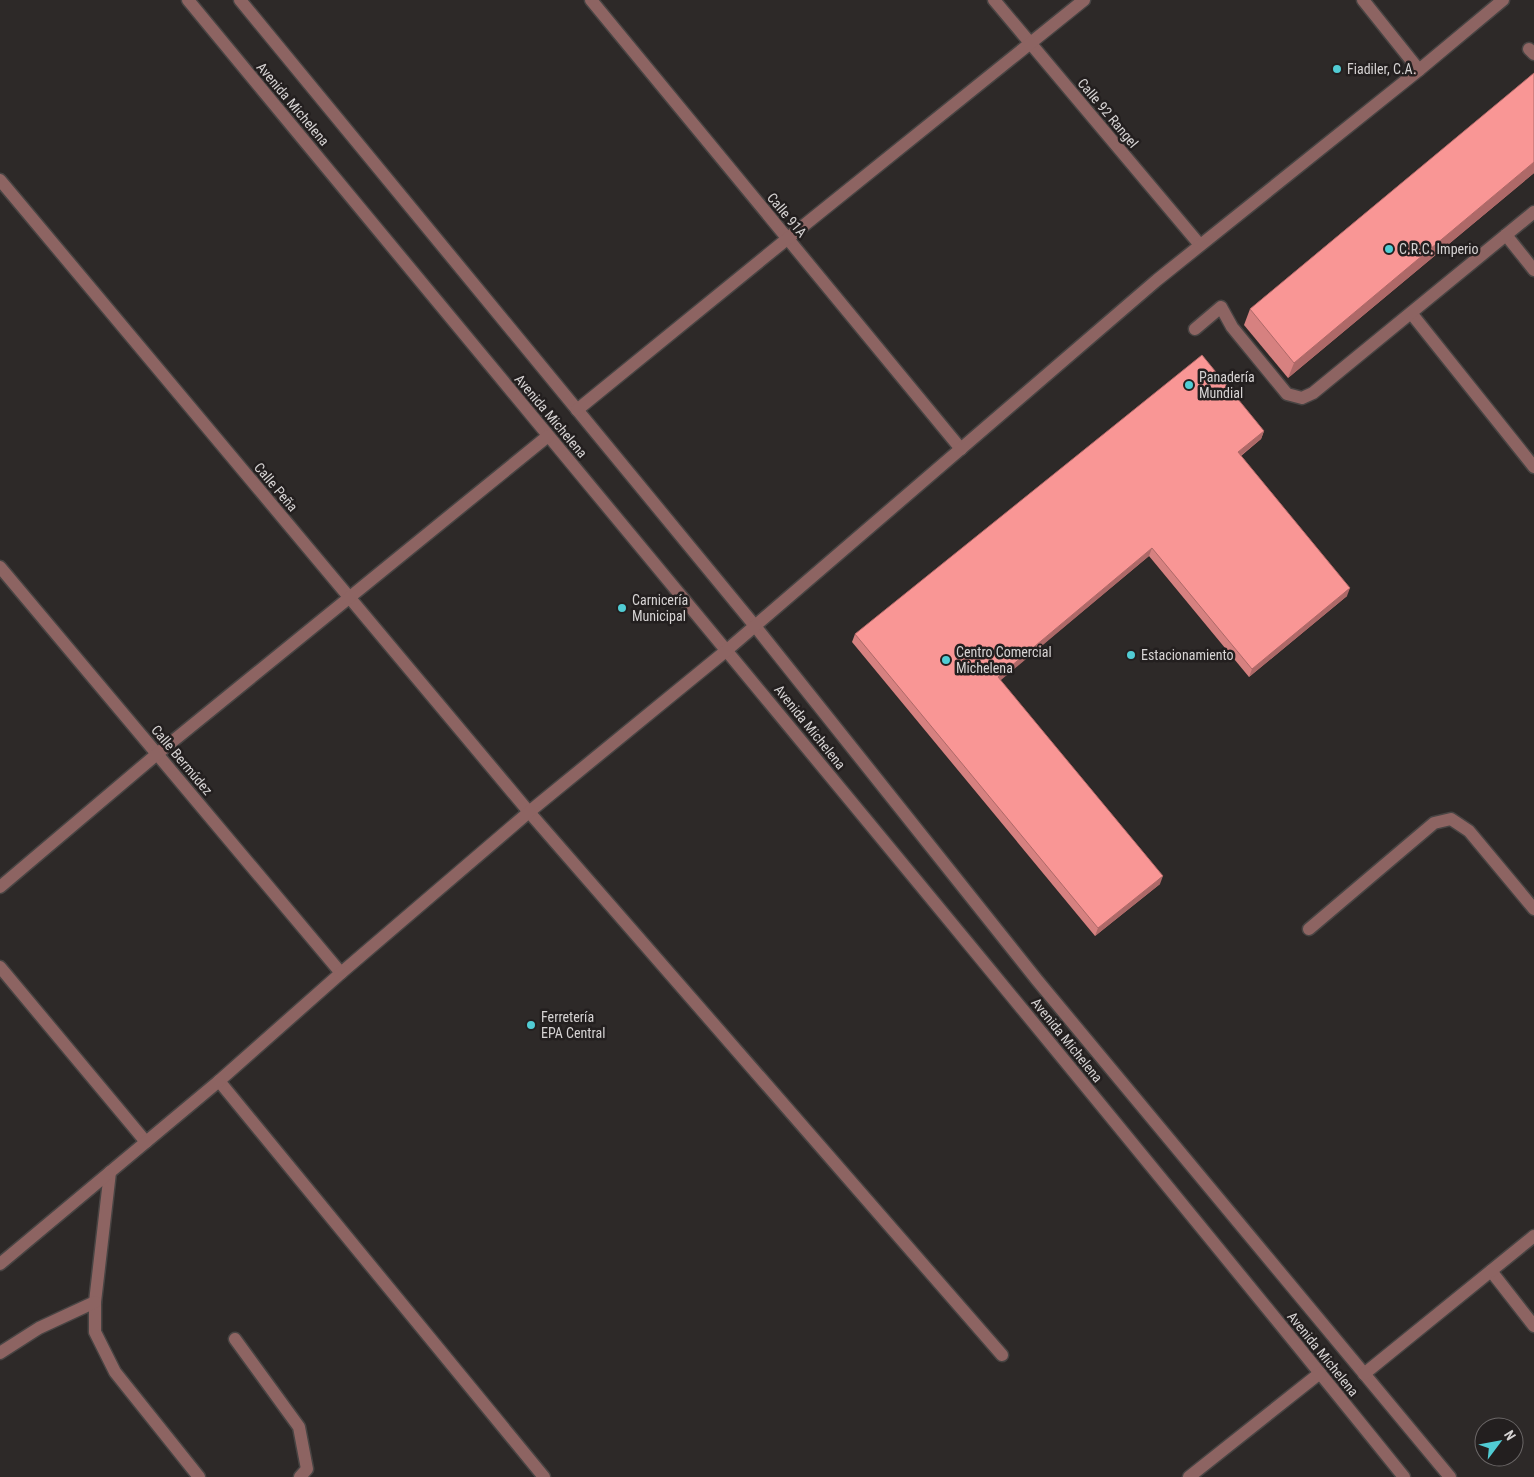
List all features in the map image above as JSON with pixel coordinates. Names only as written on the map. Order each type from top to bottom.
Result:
[{"type":"street","name":"Avenida Michelena","points":[[188,0],[727,650],[1404,1477]]},
{"type":"street","name":"Avenida Michelena","points":[[240,0],[755,626],[1037,980],[1450,1477]]},
{"type":"street","name":"Calle 91A","points":[[591,0],[961,449]]},
{"type":"street","name":"Calle 92 Rangel","points":[[994,0],[1200,245]]},
{"type":"street","points":[[577,410],[1084,0]]},
{"type":"street","points":[[1363,0],[1420,70]]},
{"type":"street","points":[[0,1264],[219,1081],[341,973],[529,812],[727,650],[1200,245],[1420,70],[1503,0]]},
{"type":"street","name":"Calle Peña","points":[[0,180],[529,812],[1002,1355]]},
{"type":"street","points":[[1195,329],[1221,307],[1232,327],[1288,394],[1302,398],[1313,393],[1534,212]]},
{"type":"street","points":[[1506,236],[1534,270]]},
{"type":"street","points":[[1411,313],[1534,467]]},
{"type":"street","points":[[0,887],[157,754],[548,436]]},
{"type":"street","name":"Calle Bermúdez","points":[[0,567],[341,973]]},
{"type":"street","points":[[1309,930],[1434,823],[1451,819],[1468,830],[1534,909]]},
{"type":"street","points":[[0,967],[146,1142]]},
{"type":"street","points":[[219,1081],[544,1477]]},
{"type":"street","points":[[110,1172],[95,1302],[95,1332],[115,1372],[199,1477]]},
{"type":"street","points":[[1364,1374],[1534,1236]]},
{"type":"street","points":[[1491,1271],[1534,1326]]},
{"type":"street","points":[[0,1353],[39,1328],[95,1302]]},
{"type":"street","points":[[235,1339],[299,1427],[307,1469],[300,1477]]},
{"type":"street","points":[[1189,1477],[1320,1373]]},
{"type":"building","name":"C.R.C. Imperio","points":[[1534,73],[1534,162],[1294,363],[1250,309]]},
{"type":"building","name":"Centro Comercial Michelena","points":[[1202,355],[1264,431],[1238,452],[1350,588],[1252,669],[1152,548],[998,677],[1163,876],[1098,928],[855,634]]},
{"type":"place","name":"Fiadiler, C.A.","points":[[1337,69]]},
{"type":"place","name":"C.R.C. Imperio","points":[[1389,249]]},
{"type":"place","name":"Panadería Mundial","points":[[1189,385]]},
{"type":"place","name":"Carnicería Municipal","points":[[622,608]]},
{"type":"place","name":"Estacionamiento","points":[[1131,655]]},
{"type":"place","name":"Centro Comercial Michelena","points":[[946,660]]},
{"type":"place","name":"Ferretería EPA Central","points":[[531,1025]]}]
